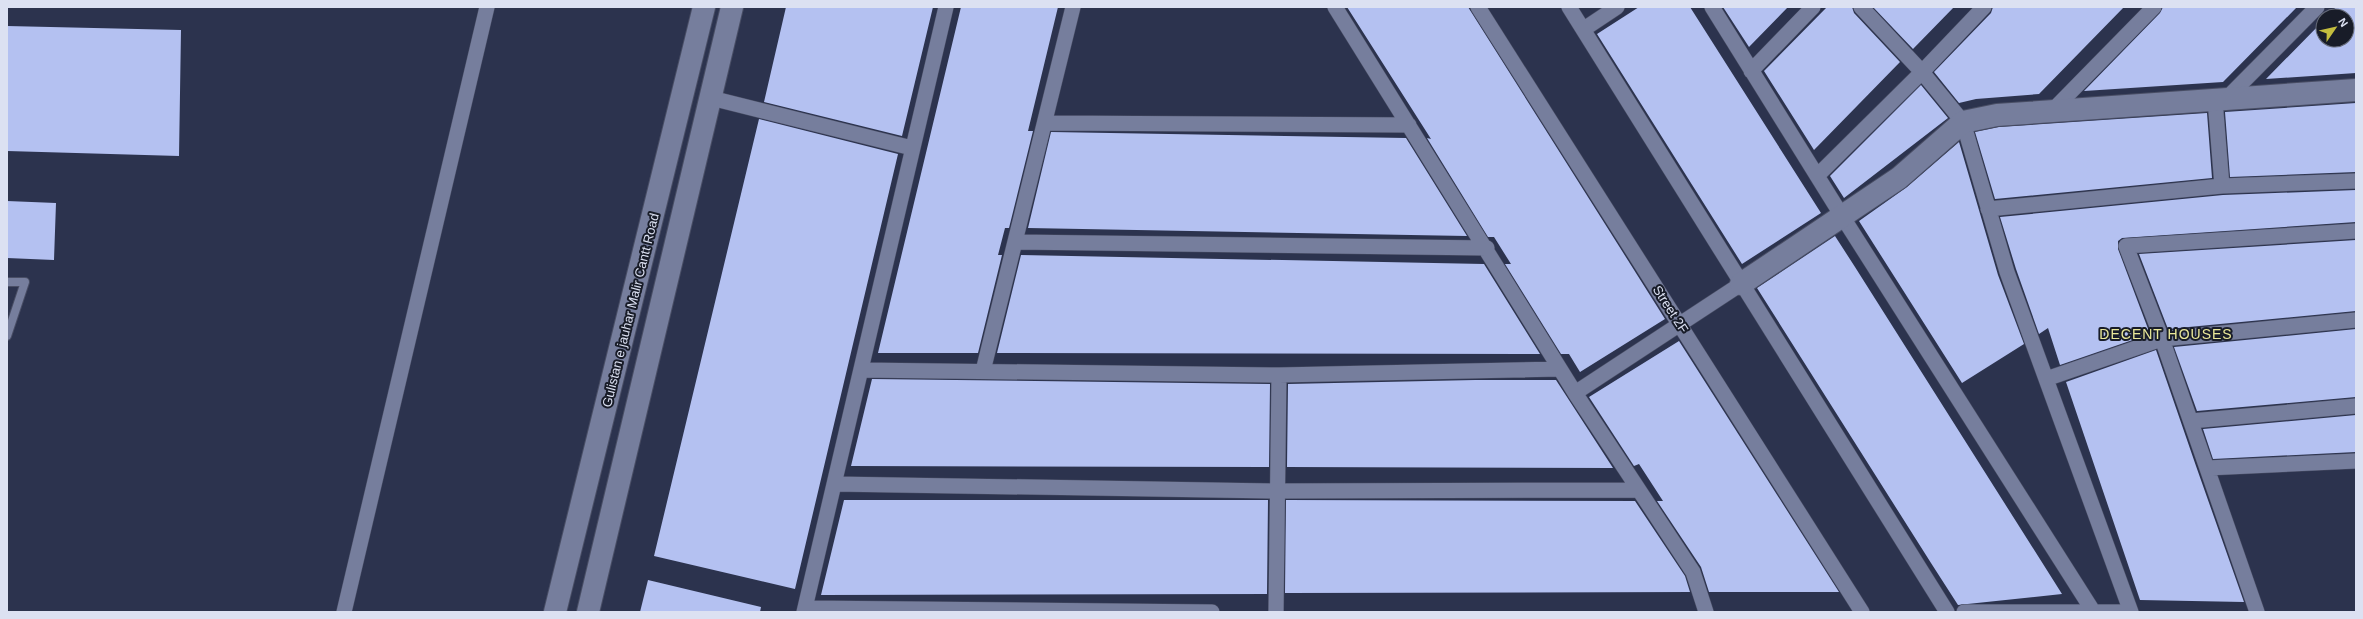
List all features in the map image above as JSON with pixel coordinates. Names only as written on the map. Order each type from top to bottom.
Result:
[{"type":"main road","name":"Gulistan e jauhar Malir Cantt Road","points":[[555,612],[704,7]]},
{"type":"main road","points":[[588,612],[732,7]]},
{"type":"main road","points":[[1741,284],[1899,178],[1963,122],[1997,115],[2356,90]]},
{"type":"street","points":[[344,612],[487,7]]},
{"type":"street","points":[[946,7],[805,610],[1212,612]]},
{"type":"street","points":[[983,371],[1073,7]]},
{"type":"street","points":[[1335,7],[1487,248],[1575,393],[1693,572],[1706,612]]},
{"type":"street","name":"Street 2F","points":[[1478,7],[1681,324],[1862,612]]},
{"type":"street","points":[[1569,7],[1947,612]]},
{"type":"street","points":[[1584,29],[1617,7]]},
{"type":"street","points":[[1712,7],[1842,216],[2093,610]]},
{"type":"street","points":[[1751,70],[1813,7]]},
{"type":"street","points":[[1861,7],[1922,72],[1963,122],[2007,272],[2129,612],[2093,610],[1964,612]]},
{"type":"street","points":[[1817,176],[1922,72],[1984,7]]},
{"type":"street","points":[[2052,111],[2154,7]]},
{"type":"street","points":[[2222,186],[2221,99],[2317,7]]},
{"type":"street","points":[[711,98],[912,148]]},
{"type":"street","points":[[1045,123],[1409,125]]},
{"type":"street","points":[[1988,209],[2222,186],[2356,181]]},
{"type":"street","points":[[2258,612],[2162,339],[2126,246],[2356,231]]},
{"type":"street","points":[[1015,242],[1487,248]]},
{"type":"street","points":[[1575,393],[1741,284]]},
{"type":"street","points":[[2046,379],[2162,339],[2356,320]]},
{"type":"street","points":[[861,370],[1279,375],[1560,369]]},
{"type":"street","points":[[1276,612],[1279,375]]},
{"type":"street","points":[[2191,421],[2356,406]]},
{"type":"street","points":[[2207,468],[2356,461]]},
{"type":"street","points":[[834,484],[1278,491],[1639,490]]},
{"type":"lane","points":[[7,282],[25,282],[7,336]]},
{"type":"building","points":[[786,7],[933,7],[902,136],[764,102]]},
{"type":"building","points":[[961,7],[1058,7],[1028,131],[1033,131],[1009,228],[1005,228],[998,255],[1002,255],[978,353],[878,353]]},
{"type":"building","points":[[1347,7],[1468,7],[1665,319],[1580,372],[1569,354],[1561,354],[1505,264],[1511,264],[1494,237],[1488,237],[1427,138],[1431,139]]},
{"type":"building","points":[[1639,7],[1690,7],[1821,213],[1742,264],[1597,34]]},
{"type":"building","points":[[1723,7],[1788,7],[1749,47]]},
{"type":"building","points":[[1827,7],[1852,7],[1854,13],[1900,62],[1814,150],[1764,71]]},
{"type":"building","points":[[1873,7],[1954,7],[1913,49]]},
{"type":"building","points":[[1993,7],[2124,7],[2039,94],[1976,99],[1959,103],[1934,72],[1991,13]]},
{"type":"building","points":[[2163,7],[2297,7],[2223,82],[2084,91],[2160,13]]},
{"type":"building","points":[[2356,7],[2356,73],[2266,79],[2315,29],[2315,48],[2355,48],[2355,8],[2335,8]]},
{"type":"building","points":[[7,26],[181,30],[179,156],[7,151]]},
{"type":"building","points":[[1921,85],[1948,118],[1844,198],[1830,176]]},
{"type":"building","points":[[2356,103],[2356,172],[2230,177],[2225,112]]},
{"type":"building","points":[[2207,113],[2212,178],[1995,199],[1975,132],[1999,127]]},
{"type":"building","points":[[759,119],[898,154],[795,589],[654,556]]},
{"type":"building","points":[[1051,132],[1406,138],[1467,236],[1028,228]]},
{"type":"building","points":[[1959,142],[1998,275],[2024,344],[1962,383],[1859,221],[1907,187]]},
{"type":"building","points":[[2356,190],[2356,222],[2122,238],[2118,241],[2118,249],[2150,334],[2060,365],[2048,328],[2039,334],[2016,269],[2000,217],[2223,195]]},
{"type":"building","points":[[7,201],[56,203],[54,260],[7,258]]},
{"type":"building","points":[[1835,236],[2062,594],[1958,605],[1931,563],[1757,288]]},
{"type":"building","points":[[2356,240],[2356,311],[2168,329],[2139,254]]},
{"type":"building","points":[[1021,255],[1484,264],[1540,354],[997,353]]},
{"type":"building","points":[[2356,329],[2356,397],[2197,411],[2174,347]]},
{"type":"building","points":[[1679,341],[1839,592],[1709,592],[1701,567],[1657,501],[1663,501],[1639,464],[1634,466],[1589,397]]},
{"type":"building","points":[[2156,350],[2244,602],[2140,600],[2066,382]]},
{"type":"building","points":[[872,379],[1270,384],[1269,467],[851,466]]},
{"type":"building","points":[[1475,380],[1556,380],[1613,468],[1287,467],[1288,384]]},
{"type":"building","points":[[2356,415],[2356,452],[2213,459],[2203,429]]},
{"type":"building","points":[[844,500],[1268,500],[1267,594],[821,595]]},
{"type":"building","points":[[1286,500],[1635,501],[1685,576],[1690,592],[1285,593]]},
{"type":"building","points":[[648,580],[761,607],[760,612],[640,612]]},
{"type":"district","name":"DECENT HOUSES","points":[[2166,334]]}]
